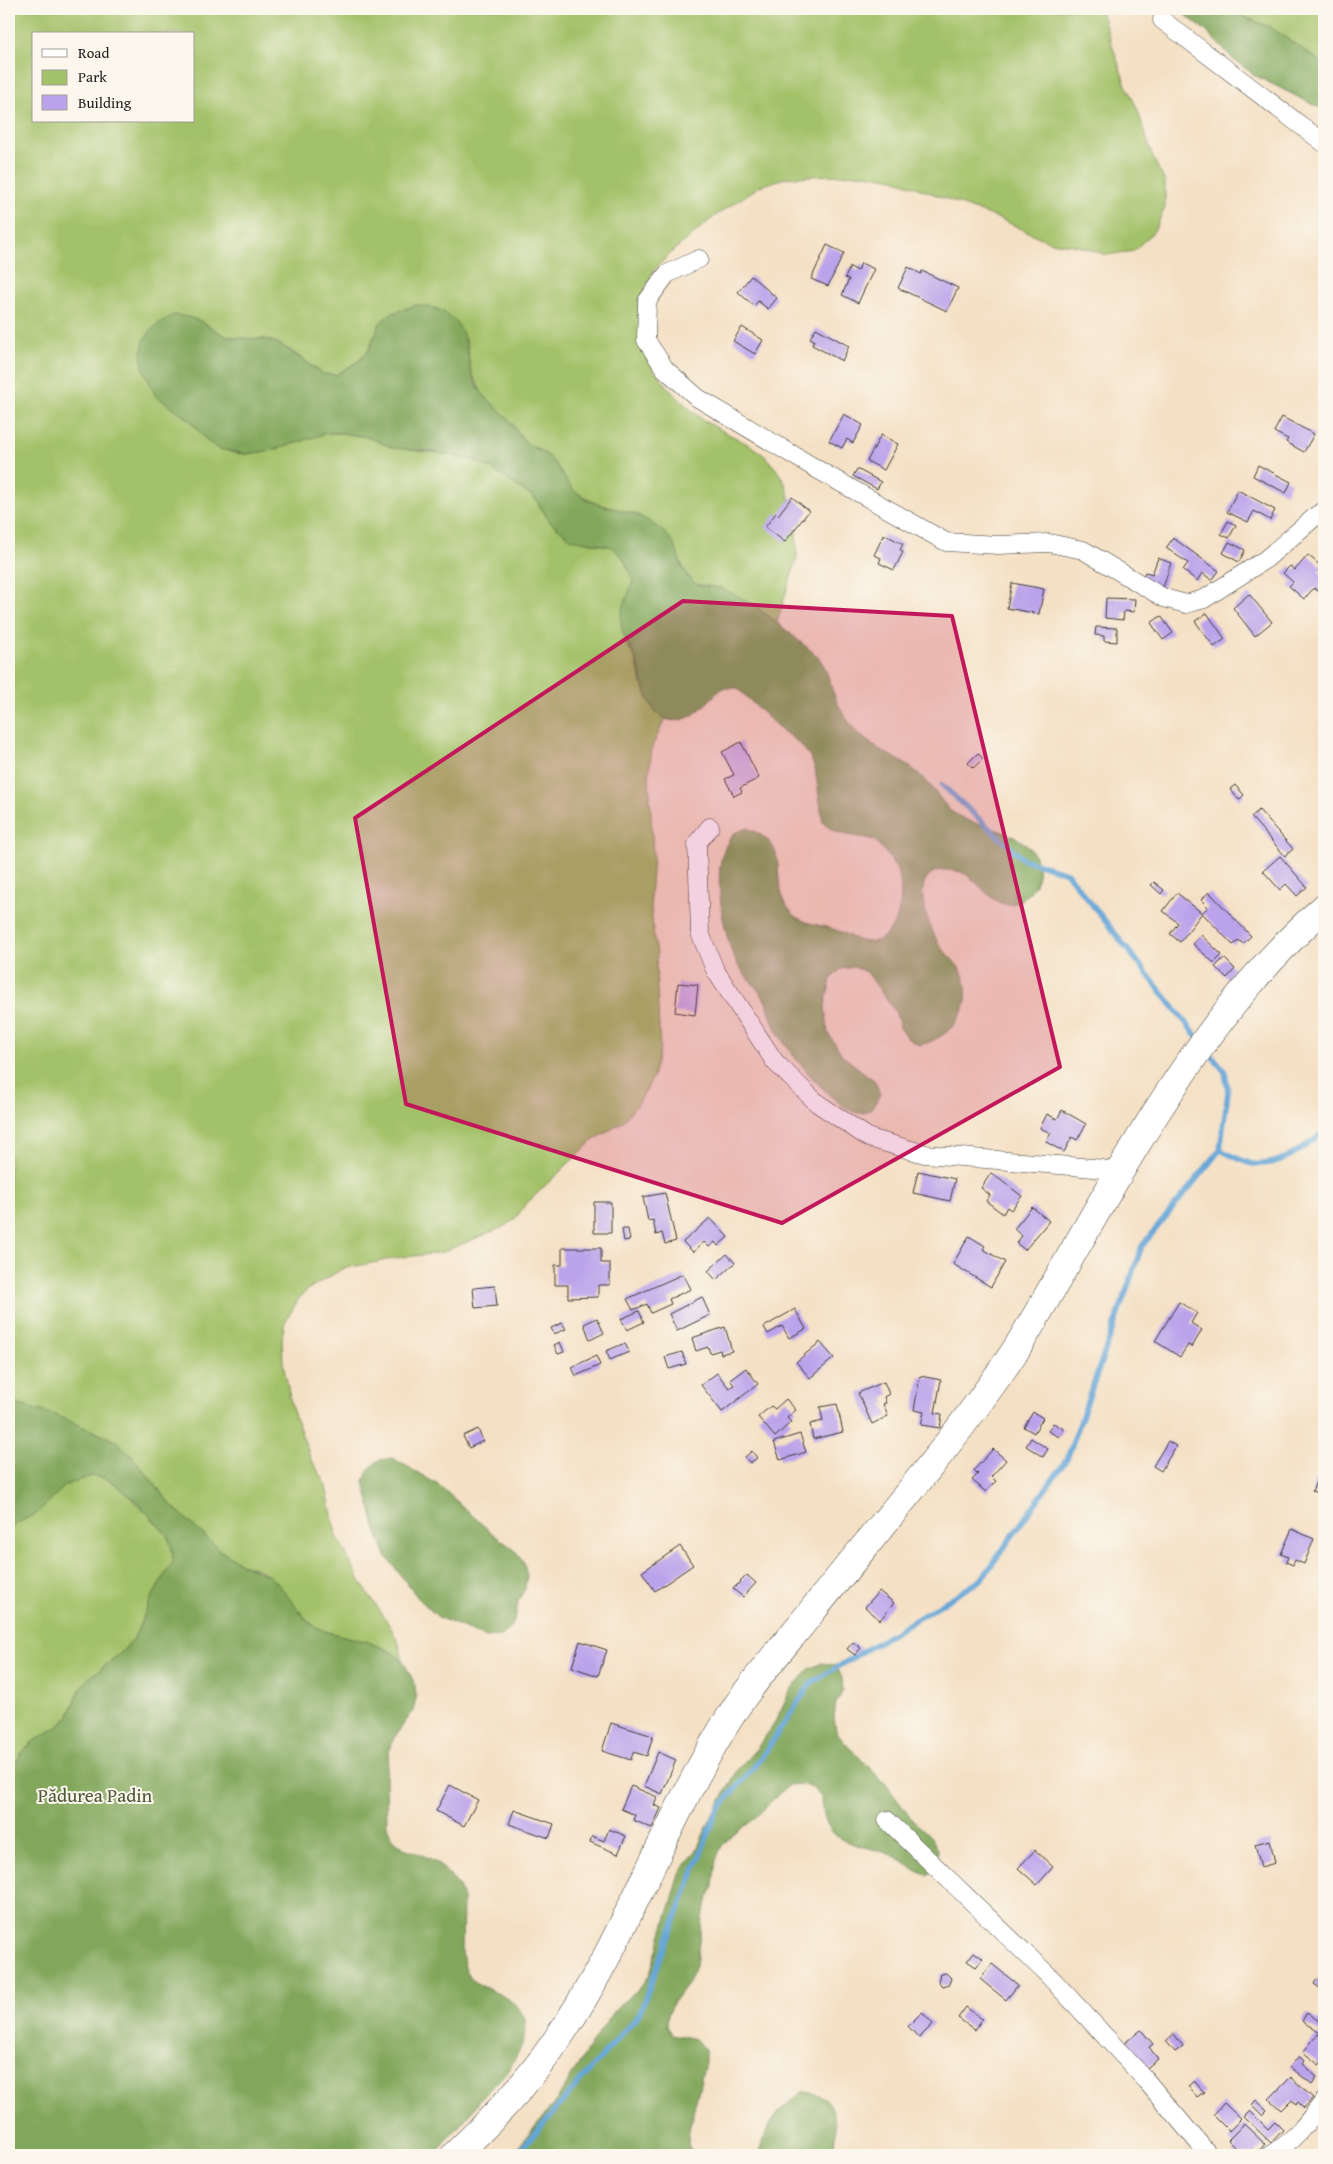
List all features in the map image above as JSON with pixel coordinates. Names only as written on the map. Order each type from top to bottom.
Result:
[{"type":"main road","points":[[455,2155],[511,2099],[554,2045],[600,1968],[683,1800],[734,1709],[948,1444],[993,1383],[1017,1348],[1121,1172],[1223,1030],[1263,967],[1324,908]]},
{"type":"main road","points":[[1223,1030],[1324,929]]},
{"type":"main road","points":[[478,2155],[524,2108],[572,2047],[607,1989],[697,1808],[748,1718],[986,1421],[1030,1357],[1165,1130],[1203,1058]]},
{"type":"street","points":[[1162,20],[1324,143]]},
{"type":"street","points":[[699,259],[667,274],[647,301],[646,340],[665,369],[698,398],[820,471],[946,542],[998,545],[1049,543],[1083,550],[1164,598],[1186,604],[1204,599],[1266,559],[1324,511]]},
{"type":"street","points":[[710,827],[697,843],[700,933],[703,941],[715,970],[775,1062],[817,1103],[869,1138],[925,1154],[1094,1168],[1121,1172]]},
{"type":"street","points":[[887,1820],[1048,1974],[1143,2078],[1209,2155]]},
{"type":"street","points":[[1270,2155],[1279,2150],[1307,2123],[1324,2100]]},
{"type":"highlighted area","points":[[683,601],[952,616],[1060,1067],[782,1223],[406,1104],[355,818]]},
{"type":"green space","points":[[9,9],[1100,9],[1125,83],[1137,108],[1153,158],[1165,182],[1165,208],[1154,231],[1134,251],[1107,255],[1079,246],[1050,242],[1000,219],[894,179],[865,174],[811,176],[785,178],[760,186],[715,216],[673,251],[654,270],[642,295],[642,348],[655,371],[673,393],[706,422],[753,447],[765,456],[782,476],[787,489],[796,530],[797,557],[777,622],[722,588],[694,584],[686,573],[669,538],[648,521],[636,514],[597,504],[574,491],[549,457],[539,449],[527,444],[511,422],[482,393],[470,369],[467,342],[374,336],[369,350],[360,360],[336,375],[323,374],[290,350],[265,339],[238,338],[224,335],[200,321],[167,403],[190,420],[207,441],[232,453],[246,454],[274,450],[327,433],[341,433],[368,437],[408,450],[448,454],[475,461],[490,468],[535,498],[550,522],[586,542],[613,547],[623,558],[633,580],[625,606],[627,645],[635,657],[642,684],[655,710],[665,719],[652,747],[649,774],[653,856],[650,897],[657,954],[660,1049],[653,1077],[640,1101],[622,1122],[591,1142],[526,1204],[514,1220],[503,1227],[440,1253],[396,1258],[342,1269],[307,1290],[298,1300],[285,1322],[282,1336],[283,1363],[292,1408],[311,1459],[325,1482],[336,1534],[360,1581],[390,1626],[399,1644],[403,1661],[392,1652],[368,1642],[327,1632],[314,1626],[295,1607],[279,1585],[257,1569],[244,1565],[221,1551],[171,1505],[137,1462],[118,1442],[55,1415],[9,1402]]},
{"type":"green space","points":[[1177,9],[1233,9],[1244,17],[1270,27],[1324,64],[1324,110],[1256,76],[1234,60],[1205,30]]},
{"type":"green space","points":[[1233,9],[1324,9],[1324,64],[1270,27],[1244,17]]},
{"type":"green space","points":[[416,305],[437,309],[455,321],[466,343],[470,368],[479,389],[510,421],[524,441],[550,458],[576,492],[589,501],[642,517],[663,532],[673,543],[682,567],[693,582],[699,585],[722,589],[745,600],[768,616],[820,660],[824,665],[835,697],[843,713],[860,735],[916,771],[948,808],[958,816],[1013,836],[1024,843],[1033,853],[1038,866],[1038,878],[1028,894],[1017,902],[1000,903],[959,871],[943,870],[932,873],[926,880],[923,889],[923,900],[929,924],[941,947],[962,972],[966,989],[966,1001],[963,1011],[949,1030],[940,1036],[930,1042],[919,1045],[907,1038],[899,1026],[896,1013],[867,972],[854,967],[841,969],[831,979],[825,1006],[828,1033],[843,1056],[875,1081],[880,1094],[873,1106],[866,1112],[853,1112],[827,1093],[801,1065],[780,1037],[765,1000],[739,967],[729,944],[720,897],[720,867],[724,850],[734,833],[747,828],[761,835],[770,842],[775,850],[781,890],[785,903],[793,914],[806,922],[837,930],[864,942],[869,942],[879,940],[887,934],[897,916],[901,893],[894,864],[874,840],[835,831],[823,823],[815,768],[809,755],[800,744],[778,727],[737,688],[723,688],[693,715],[681,720],[670,720],[661,716],[654,709],[645,689],[636,659],[622,631],[621,615],[633,580],[623,558],[613,547],[572,539],[550,522],[535,498],[490,468],[475,461],[435,452],[393,448],[368,437],[341,433],[327,433],[274,450],[246,454],[219,449],[207,441],[190,420],[155,395],[143,368],[141,355],[144,341],[151,330],[162,321],[174,315],[200,321],[224,335],[238,338],[265,339],[278,343],[323,374],[336,375],[360,360],[369,350],[380,323],[390,314]]},
{"type":"green space","name":"Pădurea Padin","points":[[9,1402],[55,1415],[118,1442],[137,1462],[171,1505],[221,1551],[244,1565],[269,1576],[314,1626],[327,1632],[368,1642],[392,1652],[403,1661],[415,1684],[416,1698],[413,1711],[390,1747],[386,1775],[387,1827],[393,1839],[404,1848],[429,1858],[440,1865],[459,1886],[463,1899],[462,1954],[465,1967],[471,1979],[507,1998],[518,2007],[525,2018],[526,2031],[522,2045],[509,2070],[481,2098],[434,2155],[9,2155],[9,1773],[23,1751],[34,1741],[59,1726],[69,1715],[80,1690],[88,1679],[123,1651],[134,1638],[152,1597],[173,1562],[172,1548],[167,1535],[138,1503],[117,1485],[105,1478],[91,1476],[66,1485],[36,1514],[9,1527]]},
{"type":"green space","points":[[393,1458],[440,1486],[493,1534],[515,1550],[523,1561],[527,1575],[525,1589],[518,1601],[516,1615],[511,1628],[500,1636],[486,1637],[438,1617],[418,1598],[386,1556],[376,1531],[364,1481],[369,1469],[379,1460]]},
{"type":"green space","points":[[91,1476],[105,1478],[117,1485],[148,1514],[167,1535],[172,1548],[173,1562],[152,1597],[134,1638],[123,1651],[80,1690],[69,1715],[59,1726],[34,1741],[23,1751],[9,1773],[9,1527],[66,1485]]},
{"type":"green space","points":[[822,1663],[836,1665],[842,1678],[843,1691],[836,1703],[834,1717],[836,1731],[844,1742],[885,1783],[910,1817],[931,1837],[938,1849],[938,1863],[934,1871],[927,1875],[922,1874],[896,1857],[857,1845],[837,1836],[829,1828],[824,1815],[822,1798],[812,1788],[801,1784],[790,1785],[722,1846],[716,1859],[713,1886],[703,1912],[696,1966],[691,1978],[674,2001],[668,2014],[667,2026],[672,2034],[695,2039],[705,2049],[705,2063],[689,2130],[688,2144],[693,2155],[512,2155],[556,2101],[591,2044],[619,2005],[641,1987],[649,1976],[681,1871],[696,1851],[713,1814],[739,1768],[773,1726],[791,1689],[809,1669]]},
{"type":"green space","points":[[803,2092],[812,2093],[824,2098],[831,2106],[835,2128],[834,2145],[831,2155],[758,2155],[765,2135],[774,2119],[786,2105]]},
{"type":"building","points":[[827,245],[844,253],[828,286],[811,279]]},
{"type":"building","points":[[861,263],[874,269],[858,303],[842,295],[849,279],[845,278],[850,267],[858,271]]},
{"type":"building","points":[[908,267],[921,274],[922,271],[958,288],[947,311],[898,288]]},
{"type":"building","points":[[751,276],[777,298],[768,309],[758,301],[754,306],[738,292]]},
{"type":"building","points":[[742,327],[763,340],[755,354],[733,341]]},
{"type":"building","points":[[816,328],[849,346],[842,361],[812,345],[814,340],[810,338]]},
{"type":"building","points":[[844,414],[863,425],[853,443],[847,439],[842,448],[829,441]]},
{"type":"building","points":[[1282,417],[1314,434],[1304,452],[1286,442],[1288,439],[1274,432]]},
{"type":"building","points":[[881,435],[898,444],[884,470],[867,461]]},
{"type":"building","points":[[1258,465],[1291,482],[1286,493],[1253,476]]},
{"type":"building","points":[[857,469],[881,482],[877,489],[853,476]]},
{"type":"building","points":[[1238,490],[1275,510],[1270,520],[1254,511],[1248,522],[1227,512]]},
{"type":"building","points":[[792,497],[809,511],[785,542],[765,527],[776,513],[778,515]]},
{"type":"building","points":[[1228,521],[1236,525],[1229,538],[1221,534]]},
{"type":"building","points":[[884,534],[903,544],[900,550],[903,552],[894,570],[879,563],[881,558],[874,555]]},
{"type":"building","points":[[1173,538],[1219,571],[1212,580],[1202,573],[1197,581],[1183,570],[1188,563],[1166,548]]},
{"type":"building","points":[[1229,542],[1245,550],[1239,562],[1223,553]]},
{"type":"building","points":[[1308,555],[1322,567],[1318,571],[1324,576],[1324,586],[1319,592],[1314,588],[1304,599],[1289,586],[1293,582],[1283,573],[1290,566],[1295,570]]},
{"type":"building","points":[[1158,558],[1171,563],[1163,588],[1142,579],[1145,572],[1152,574]]},
{"type":"building","points":[[1012,583],[1044,589],[1039,614],[1007,608]]},
{"type":"building","points":[[1249,594],[1272,622],[1255,636],[1233,608]]},
{"type":"building","points":[[1106,598],[1135,599],[1134,612],[1124,611],[1123,620],[1105,618]]},
{"type":"building","points":[[1207,613],[1225,639],[1214,647],[1195,621]]},
{"type":"building","points":[[1161,616],[1173,633],[1163,640],[1151,623]]},
{"type":"building","points":[[1096,627],[1117,628],[1117,642],[1104,641],[1104,636],[1095,635]]},
{"type":"building","points":[[741,742],[759,778],[740,788],[742,792],[734,796],[725,779],[734,775],[722,752]]},
{"type":"building","points":[[978,753],[983,759],[973,768],[968,763]]},
{"type":"building","points":[[1235,785],[1244,795],[1239,800],[1230,789]]},
{"type":"building","points":[[1259,810],[1293,849],[1285,856],[1251,817]]},
{"type":"building","points":[[1280,856],[1307,887],[1297,896],[1286,884],[1280,890],[1263,871]]},
{"type":"building","points":[[1154,882],[1164,890],[1161,894],[1151,885]]},
{"type":"building","points":[[1209,892],[1251,936],[1243,944],[1239,940],[1233,945],[1202,913],[1208,907],[1201,900]]},
{"type":"building","points":[[1177,893],[1202,913],[1180,942],[1170,934],[1178,923],[1163,911]]},
{"type":"building","points":[[1201,935],[1222,955],[1214,963],[1193,944]]},
{"type":"building","points":[[1224,958],[1235,969],[1227,978],[1215,967]]},
{"type":"building","points":[[678,983],[698,985],[695,1015],[675,1012]]},
{"type":"building","points":[[1062,1110],[1086,1124],[1077,1140],[1072,1137],[1064,1152],[1046,1142],[1051,1133],[1040,1128],[1047,1114],[1057,1119]]},
{"type":"building","points":[[918,1171],[955,1179],[950,1201],[913,1193]]},
{"type":"building","points":[[991,1173],[1022,1196],[1011,1210],[1007,1207],[1003,1214],[986,1201],[990,1195],[981,1188]]},
{"type":"building","points":[[665,1193],[676,1241],[665,1244],[662,1233],[656,1235],[653,1220],[648,1221],[643,1197]]},
{"type":"building","points":[[594,1202],[611,1202],[611,1233],[594,1233]]},
{"type":"building","points":[[1032,1207],[1049,1221],[1025,1250],[1016,1243],[1022,1236],[1014,1229]]},
{"type":"building","points":[[710,1218],[728,1237],[718,1246],[715,1242],[709,1247],[704,1242],[693,1252],[683,1242]]},
{"type":"building","points":[[622,1229],[628,1229],[630,1240],[624,1241]]},
{"type":"building","points":[[969,1236],[985,1246],[983,1249],[1005,1262],[991,1287],[953,1264]]},
{"type":"building","points":[[562,1248],[601,1248],[601,1263],[610,1263],[610,1285],[598,1285],[598,1297],[568,1298],[568,1285],[555,1285],[555,1265],[562,1265]]},
{"type":"building","points":[[727,1254],[735,1263],[716,1280],[708,1271]]},
{"type":"building","points":[[683,1274],[691,1289],[669,1299],[671,1304],[651,1313],[647,1304],[633,1310],[627,1299]]},
{"type":"building","points":[[495,1286],[497,1306],[475,1308],[473,1288]]},
{"type":"building","points":[[702,1297],[710,1315],[677,1331],[669,1314]]},
{"type":"building","points":[[1179,1302],[1197,1313],[1191,1323],[1202,1330],[1192,1347],[1188,1345],[1180,1357],[1155,1341]]},
{"type":"building","points":[[795,1309],[806,1329],[789,1338],[782,1326],[768,1334],[764,1327]]},
{"type":"building","points":[[639,1311],[644,1322],[627,1330],[621,1319]]},
{"type":"building","points":[[597,1318],[604,1333],[590,1340],[584,1324]]},
{"type":"building","points":[[562,1323],[566,1329],[554,1334],[551,1328]]},
{"type":"building","points":[[725,1327],[732,1351],[721,1354],[720,1350],[710,1353],[708,1347],[696,1351],[692,1338]]},
{"type":"building","points":[[560,1342],[564,1352],[558,1354],[554,1345]]},
{"type":"building","points":[[820,1342],[834,1358],[810,1378],[796,1362]]},
{"type":"building","points":[[625,1343],[629,1352],[610,1360],[606,1351]]},
{"type":"building","points":[[682,1352],[686,1364],[669,1369],[665,1357]]},
{"type":"building","points":[[596,1356],[600,1365],[576,1376],[572,1367]]},
{"type":"building","points":[[746,1368],[758,1384],[722,1412],[701,1385],[717,1373],[729,1388],[734,1385],[730,1380]]},
{"type":"building","points":[[920,1376],[941,1380],[935,1413],[942,1414],[940,1428],[921,1425],[924,1412],[914,1410]]},
{"type":"building","points":[[884,1382],[889,1394],[884,1397],[886,1403],[883,1404],[888,1416],[872,1424],[858,1393]]},
{"type":"building","points":[[786,1399],[796,1410],[787,1418],[791,1422],[775,1437],[758,1417],[771,1406],[775,1409]]},
{"type":"building","points":[[837,1404],[843,1432],[813,1439],[810,1424],[823,1421],[820,1407]]},
{"type":"building","points":[[1033,1412],[1043,1418],[1034,1433],[1024,1427]]},
{"type":"building","points":[[1053,1423],[1064,1429],[1059,1437],[1048,1431]]},
{"type":"building","points":[[478,1429],[483,1441],[469,1448],[463,1436]]},
{"type":"building","points":[[800,1434],[806,1452],[780,1460],[774,1442]]},
{"type":"building","points":[[1031,1438],[1048,1449],[1043,1457],[1026,1446]]},
{"type":"building","points":[[1168,1441],[1176,1446],[1161,1471],[1153,1466]]},
{"type":"building","points":[[993,1449],[1006,1460],[991,1477],[996,1481],[986,1492],[972,1480],[978,1474],[974,1470]]},
{"type":"building","points":[[752,1451],[757,1458],[750,1463],[745,1457]]},
{"type":"building","points":[[1324,1463],[1324,1496],[1312,1491]]},
{"type":"building","points":[[1292,1529],[1314,1539],[1304,1564],[1295,1560],[1293,1565],[1286,1562],[1288,1557],[1281,1554]]},
{"type":"building","points":[[680,1546],[693,1565],[655,1591],[642,1572]]},
{"type":"building","points":[[747,1575],[756,1583],[743,1597],[733,1589]]},
{"type":"building","points":[[879,1591],[894,1603],[880,1620],[865,1607]]},
{"type":"building","points":[[580,1641],[607,1650],[598,1676],[572,1667]]},
{"type":"building","points":[[853,1642],[861,1648],[855,1655],[847,1649]]},
{"type":"building","points":[[611,1723],[653,1736],[647,1756],[633,1752],[631,1760],[602,1751]]},
{"type":"building","points":[[658,1752],[676,1760],[662,1794],[644,1786]]},
{"type":"building","points":[[450,1785],[478,1800],[464,1826],[436,1811]]},
{"type":"building","points":[[631,1786],[657,1797],[654,1805],[661,1808],[652,1828],[633,1820],[635,1815],[621,1809]]},
{"type":"building","points":[[514,1810],[554,1824],[549,1838],[509,1824]]},
{"type":"building","points":[[609,1829],[626,1836],[618,1854],[590,1842],[592,1836],[604,1841]]},
{"type":"building","points":[[1270,1840],[1275,1863],[1261,1867],[1255,1844]]},
{"type":"building","points":[[1035,1850],[1053,1867],[1037,1885],[1018,1868]]},
{"type":"building","points":[[974,1952],[983,1959],[976,1967],[967,1961]]},
{"type":"building","points":[[992,1964],[1018,1985],[1006,2000],[980,1979]]},
{"type":"building","points":[[946,1973],[951,1978],[949,1984],[942,1986],[938,1981],[940,1974]]},
{"type":"building","points":[[1317,1979],[1324,1983],[1324,1991],[1314,1984]]},
{"type":"building","points":[[966,2007],[982,2019],[975,2030],[958,2018]]},
{"type":"building","points":[[922,2012],[933,2024],[919,2038],[908,2026]]},
{"type":"building","points":[[1307,2013],[1324,2024],[1320,2033],[1302,2021]]},
{"type":"building","points":[[1141,2030],[1153,2044],[1149,2047],[1158,2059],[1143,2071],[1122,2045]]},
{"type":"building","points":[[1174,2034],[1183,2046],[1175,2052],[1166,2041]]},
{"type":"building","points":[[1318,2034],[1324,2039],[1324,2059],[1319,2065],[1303,2052]]},
{"type":"building","points":[[1299,2056],[1304,2061],[1302,2064],[1317,2077],[1312,2084],[1290,2067]]},
{"type":"building","points":[[1291,2077],[1313,2098],[1304,2108],[1298,2102],[1296,2104],[1291,2100],[1281,2110],[1269,2099]]},
{"type":"building","points":[[1194,2081],[1204,2092],[1197,2097],[1188,2086]]},
{"type":"building","points":[[1256,2100],[1267,2110],[1262,2115],[1252,2105]]},
{"type":"building","points":[[1224,2103],[1241,2119],[1229,2131],[1213,2115]]},
{"type":"building","points":[[1250,2111],[1268,2129],[1275,2122],[1283,2130],[1271,2143],[1244,2117]]},
{"type":"building","points":[[1244,2124],[1265,2144],[1255,2155],[1232,2154],[1237,2149],[1228,2140]]},
{"type":"waterway","points":[[942,785],[1023,859],[1067,873],[1198,1038]]},
{"type":"waterway","points":[[516,2155],[639,2014],[717,1811],[761,1758],[811,1683],[981,1580],[1067,1459],[1142,1246],[1220,1150],[1228,1092],[1225,1072],[1207,1050]]},
{"type":"waterway","points":[[1220,1150],[1249,1163],[1263,1164],[1292,1155],[1324,1132]]}]
